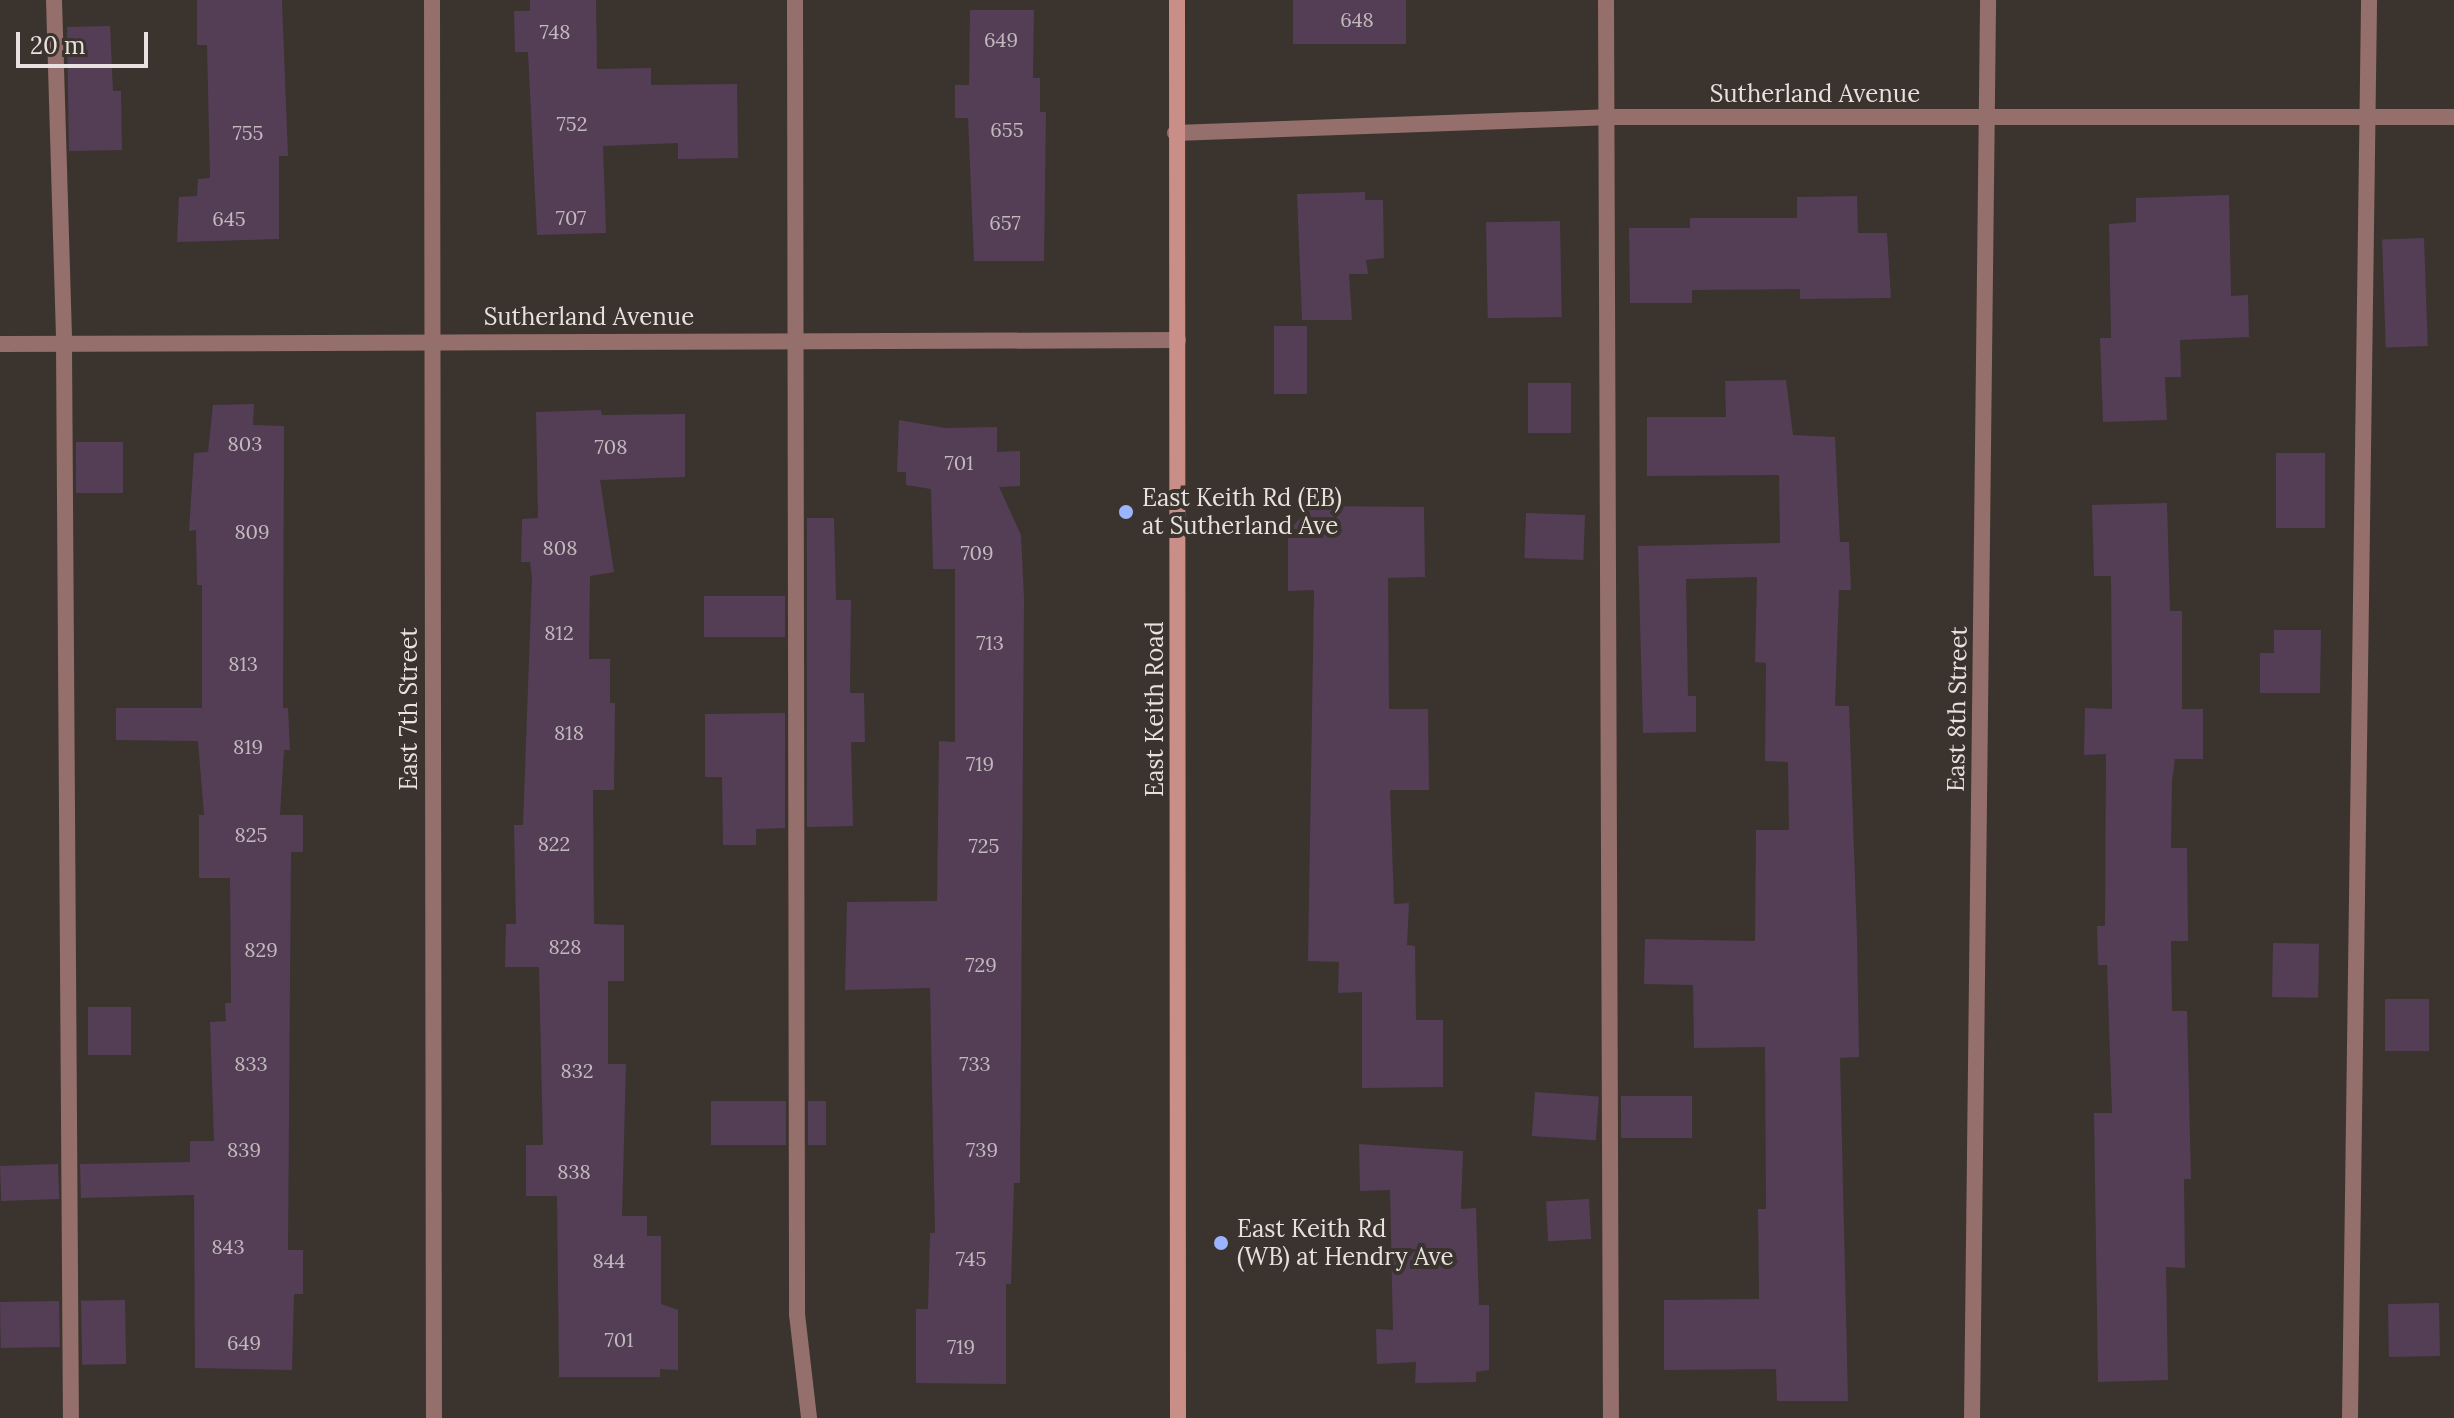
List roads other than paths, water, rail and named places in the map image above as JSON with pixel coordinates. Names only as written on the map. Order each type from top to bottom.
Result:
[{"type":"main road","name":"East Keith Road","points":[[1177,0],[1178,1418]]},
{"type":"street","points":[[54,0],[64,345],[71,1418]]},
{"type":"street","name":"East 7th Street","points":[[432,0],[434,1418]]},
{"type":"street","points":[[795,0],[797,1314],[809,1418]]},
{"type":"street","points":[[1606,0],[1611,1418]]},
{"type":"street","name":"East 8th Street","points":[[1972,1418],[1990,120],[1988,0]]},
{"type":"street","points":[[2350,1418],[2369,0]]},
{"type":"street","name":"Sutherland Avenue","points":[[1175,133],[1606,117],[1990,120],[2454,117]]},
{"type":"street","name":"Sutherland Avenue","points":[[0,344],[1178,340]]},
{"type":"place","name":"East Keith Rd (EB) at Sutherland Ave","points":[[1126,512]]},
{"type":"place","name":"East Keith Rd (WB) at Hendry Ave","points":[[1221,1243]]}]
